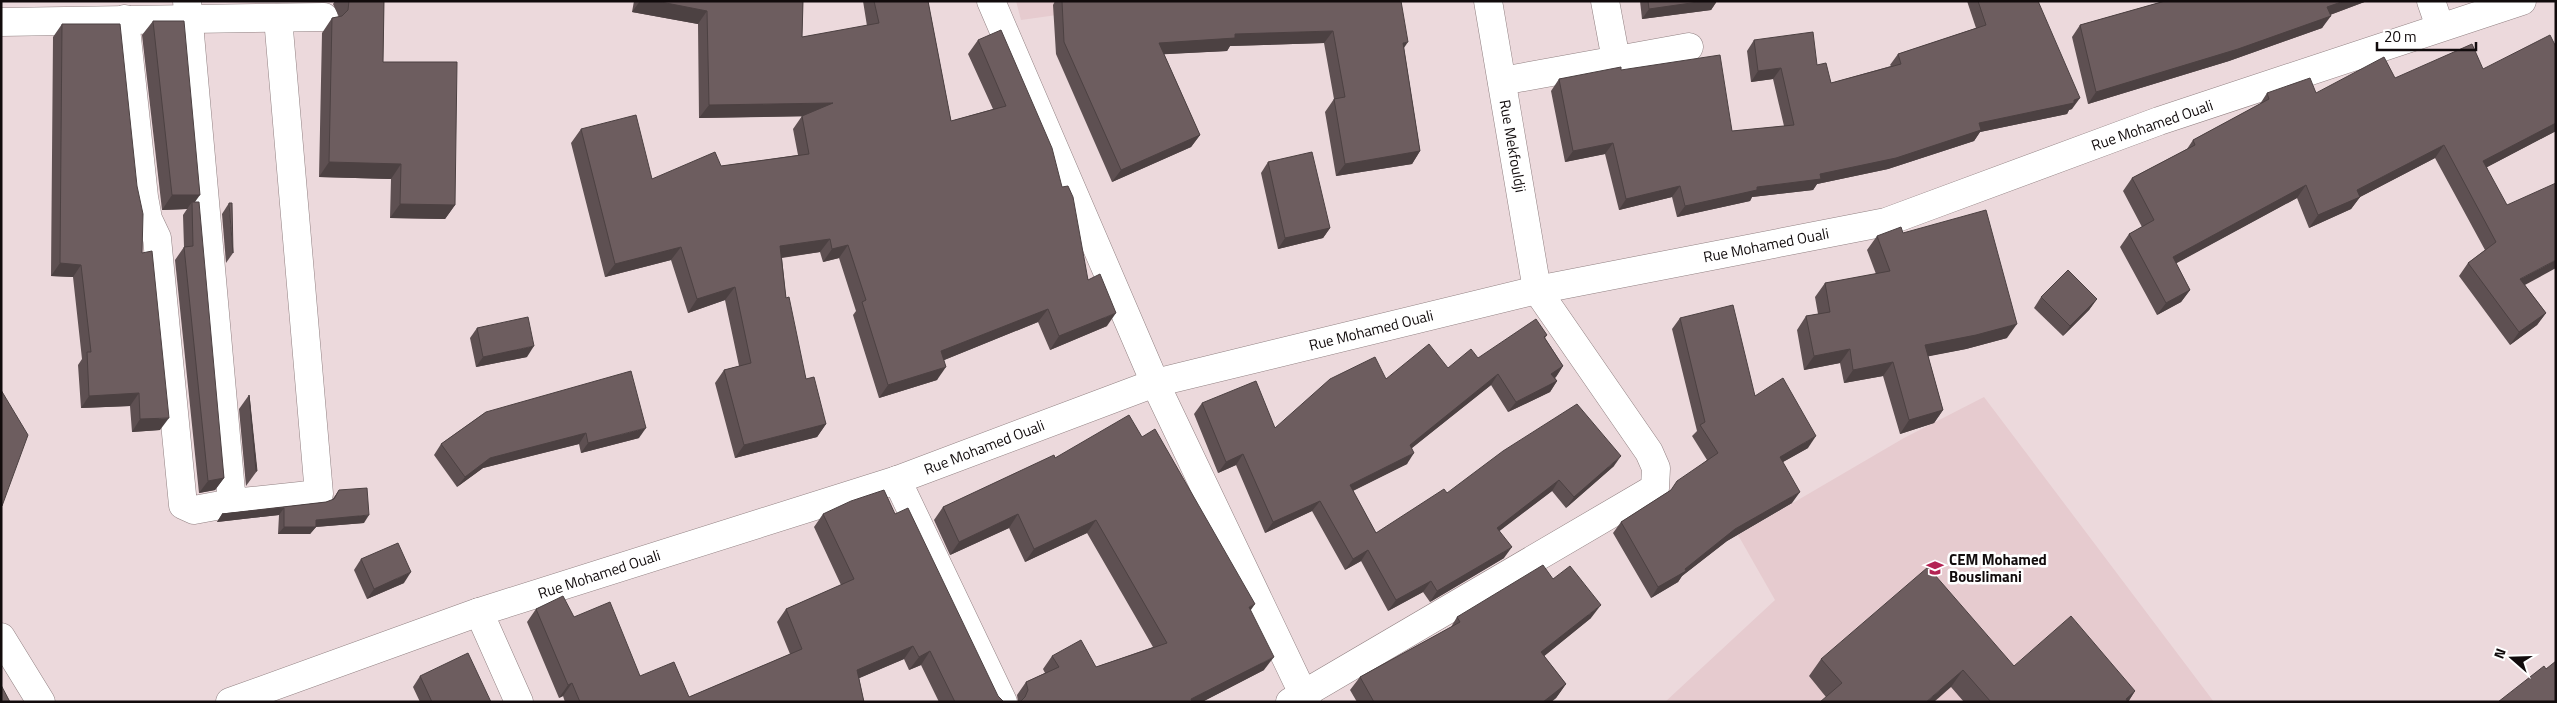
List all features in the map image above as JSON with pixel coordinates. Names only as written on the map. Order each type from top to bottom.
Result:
[{"type":"street","points":[[990,1],[1155,383],[1300,699],[1655,488],[1656,468],[1649,452],[1537,290]]},
{"type":"street","name":"Rue Mekfouldji","points":[[1488,1],[1537,290]]},
{"type":"street","points":[[1605,1],[1616,60]]},
{"type":"street","points":[[2432,1],[2440,27]]},
{"type":"street","name":"Rue Mohamed Ouali","points":[[230,702],[479,612],[897,480],[1155,383],[1537,290],[1886,222],[2159,122],[2522,1]]},
{"type":"street","points":[[187,10],[232,503]]},
{"type":"street","points":[[1,22],[125,19],[187,10],[278,18],[324,17]]},
{"type":"street","points":[[125,19],[144,197],[148,219],[157,238],[183,504],[194,510],[232,503],[319,494],[278,18]]},
{"type":"street","points":[[1502,81],[1689,47]]},
{"type":"street","points":[[897,480],[1003,702]]},
{"type":"street","points":[[479,612],[519,702]]},
{"type":"street","points":[[1,636],[41,702]]},
{"type":"shaded area","points":[[1016,1],[1157,1],[1021,20]]},
{"type":"shaded area","name":"CEM Mohamed Bouslimani","points":[[1984,397],[2214,702],[1665,702],[1775,600],[1738,535],[1904,438]]},
{"type":"building","points":[[349,1],[384,1],[383,62],[457,62],[455,205],[400,204],[401,164],[329,162],[332,18],[342,16],[348,10]]},
{"type":"building","points":[[656,1],[803,1],[802,37],[879,23],[874,1],[928,1],[951,121],[1006,106],[978,40],[1001,30],[1052,148],[1062,187],[1068,186],[1073,197],[1088,280],[1100,274],[1116,313],[1059,336],[1048,309],[941,351],[946,367],[888,385],[862,302],[866,300],[848,245],[832,249],[830,239],[780,246],[786,298],[789,297],[806,379],[814,377],[826,424],[744,445],[724,370],[751,363],[735,287],[697,299],[681,247],[615,264],[581,129],[636,115],[652,179],[715,152],[721,166],[809,154],[802,116],[833,103],[709,105],[707,11]]},
{"type":"building","points":[[1062,1],[1401,1],[1408,42],[1403,43],[1420,151],[1345,164],[1334,99],[1345,97],[1333,31],[1235,34],[1235,38],[1159,43],[1200,135],[1121,170],[1064,42]]},
{"type":"building","points":[[1648,1],[1705,1],[1649,9]]},
{"type":"building","points":[[1978,1],[2038,1],[2080,98],[2074,100],[2074,103],[1979,123],[1981,130],[1896,158],[1820,174],[1821,179],[1757,187],[1757,190],[1685,206],[1680,186],[1626,199],[1613,143],[1573,151],[1559,79],[1621,67],[1621,70],[1720,55],[1732,131],[1794,125],[1781,68],[1758,71],[1754,40],[1813,32],[1817,65],[1826,63],[1831,83],[1901,64],[1898,54],[1986,25]]},
{"type":"building","points":[[2165,1],[2344,1],[2327,7],[2331,16],[2238,49],[2096,92],[2080,25]]},
{"type":"building","points":[[153,21],[184,21],[200,195],[172,195]]},
{"type":"building","points":[[62,24],[120,24],[137,186],[143,214],[142,253],[152,251],[169,418],[140,419],[139,393],[89,396],[87,352],[91,352],[81,265],[60,263]]},
{"type":"building","points":[[2550,35],[2556,47],[2556,123],[2483,161],[2507,205],[2556,183],[2556,260],[2520,279],[2546,313],[2519,332],[2468,263],[2496,242],[2444,145],[2357,190],[2360,197],[2318,215],[2306,185],[2173,257],[2190,290],[2166,303],[2129,234],[2154,220],[2132,178],[2195,145],[2193,140],[2269,99],[2267,93],[2310,78],[2316,93],[2384,57],[2395,78],[2472,44],[2483,69]]},
{"type":"building","points":[[1312,152],[1330,228],[1285,238],[1268,162]]},
{"type":"building","points":[[192,202],[199,202],[224,478],[208,481],[184,247],[193,246]]},
{"type":"building","points":[[229,203],[232,203],[233,253]]},
{"type":"building","points":[[1986,210],[2017,324],[1976,335],[1925,345],[1943,410],[1909,420],[1893,362],[1853,370],[1850,349],[1814,356],[1806,316],[1830,312],[1825,283],[1890,271],[1877,236],[1901,227],[1903,233]]},
{"type":"building","points":[[2068,270],[2097,299],[2070,326],[2041,297]]},
{"type":"building","points":[[1733,305],[1755,396],[1783,378],[1816,436],[1780,457],[1800,492],[1735,529],[1685,569],[1686,571],[1658,587],[1621,522],[1671,490],[1677,481],[1718,453],[1700,425],[1705,422],[1680,318]]},
{"type":"building","points":[[528,317],[534,346],[483,357],[477,328]]},
{"type":"building","points":[[1536,319],[1547,335],[1544,337],[1563,366],[1551,374],[1557,381],[1516,402],[1498,374],[1410,445],[1414,453],[1350,485],[1376,533],[1444,489],[1447,493],[1503,451],[1577,404],[1621,456],[1574,497],[1559,480],[1497,528],[1512,547],[1437,591],[1431,581],[1396,600],[1368,550],[1353,559],[1320,501],[1273,522],[1243,454],[1226,462],[1202,403],[1256,381],[1275,428],[1330,379],[1375,357],[1386,379],[1429,344],[1448,368],[1471,349],[1478,358]]},
{"type":"building","points":[[631,371],[646,428],[588,443],[586,433],[490,458],[465,477],[441,444],[486,412]]},
{"type":"building","points":[[1,390],[28,435],[2,506],[1,506]]},
{"type":"building","points":[[249,395],[257,471],[256,471]]},
{"type":"building","points":[[1129,415],[1142,437],[1155,429],[1255,604],[1249,607],[1274,657],[1191,699],[1192,702],[1020,702],[1028,690],[1026,682],[1059,667],[1052,656],[1081,640],[1096,667],[1167,643],[1096,520],[1034,549],[1018,514],[959,542],[943,507],[1054,455],[1055,458]]},
{"type":"building","points":[[367,488],[369,515],[316,520],[316,527],[284,527],[284,508],[222,514],[326,502],[334,499],[339,490]]},
{"type":"building","points":[[884,490],[895,514],[908,508],[998,696],[1004,702],[955,702],[930,651],[919,657],[913,646],[857,670],[864,702],[580,702],[572,683],[568,685],[536,609],[563,596],[574,617],[610,602],[640,676],[674,662],[689,697],[802,649],[786,609],[854,579],[823,514],[851,501]]},
{"type":"building","points":[[398,543],[411,572],[374,589],[361,559]]},
{"type":"building","points":[[1543,565],[1553,579],[1570,566],[1601,605],[1541,652],[1566,684],[1543,702],[1374,702],[1360,677],[1460,622],[1457,617]]},
{"type":"building","points":[[1928,567],[2014,666],[2071,616],[2135,691],[2126,699],[2128,702],[1991,702],[1963,670],[1926,702],[1820,702],[1842,683],[1821,659]]},
{"type":"building","points":[[468,653],[491,702],[432,702],[420,676]]},
{"type":"building","points":[[2556,661],[2556,702],[2498,702],[2544,666],[2546,669]]},
{"type":"building","points":[[1,685],[10,702],[1,702]]},
{"type":"place","name":"CEM Mohamed Bouslimani","points":[[1935,568]]}]
